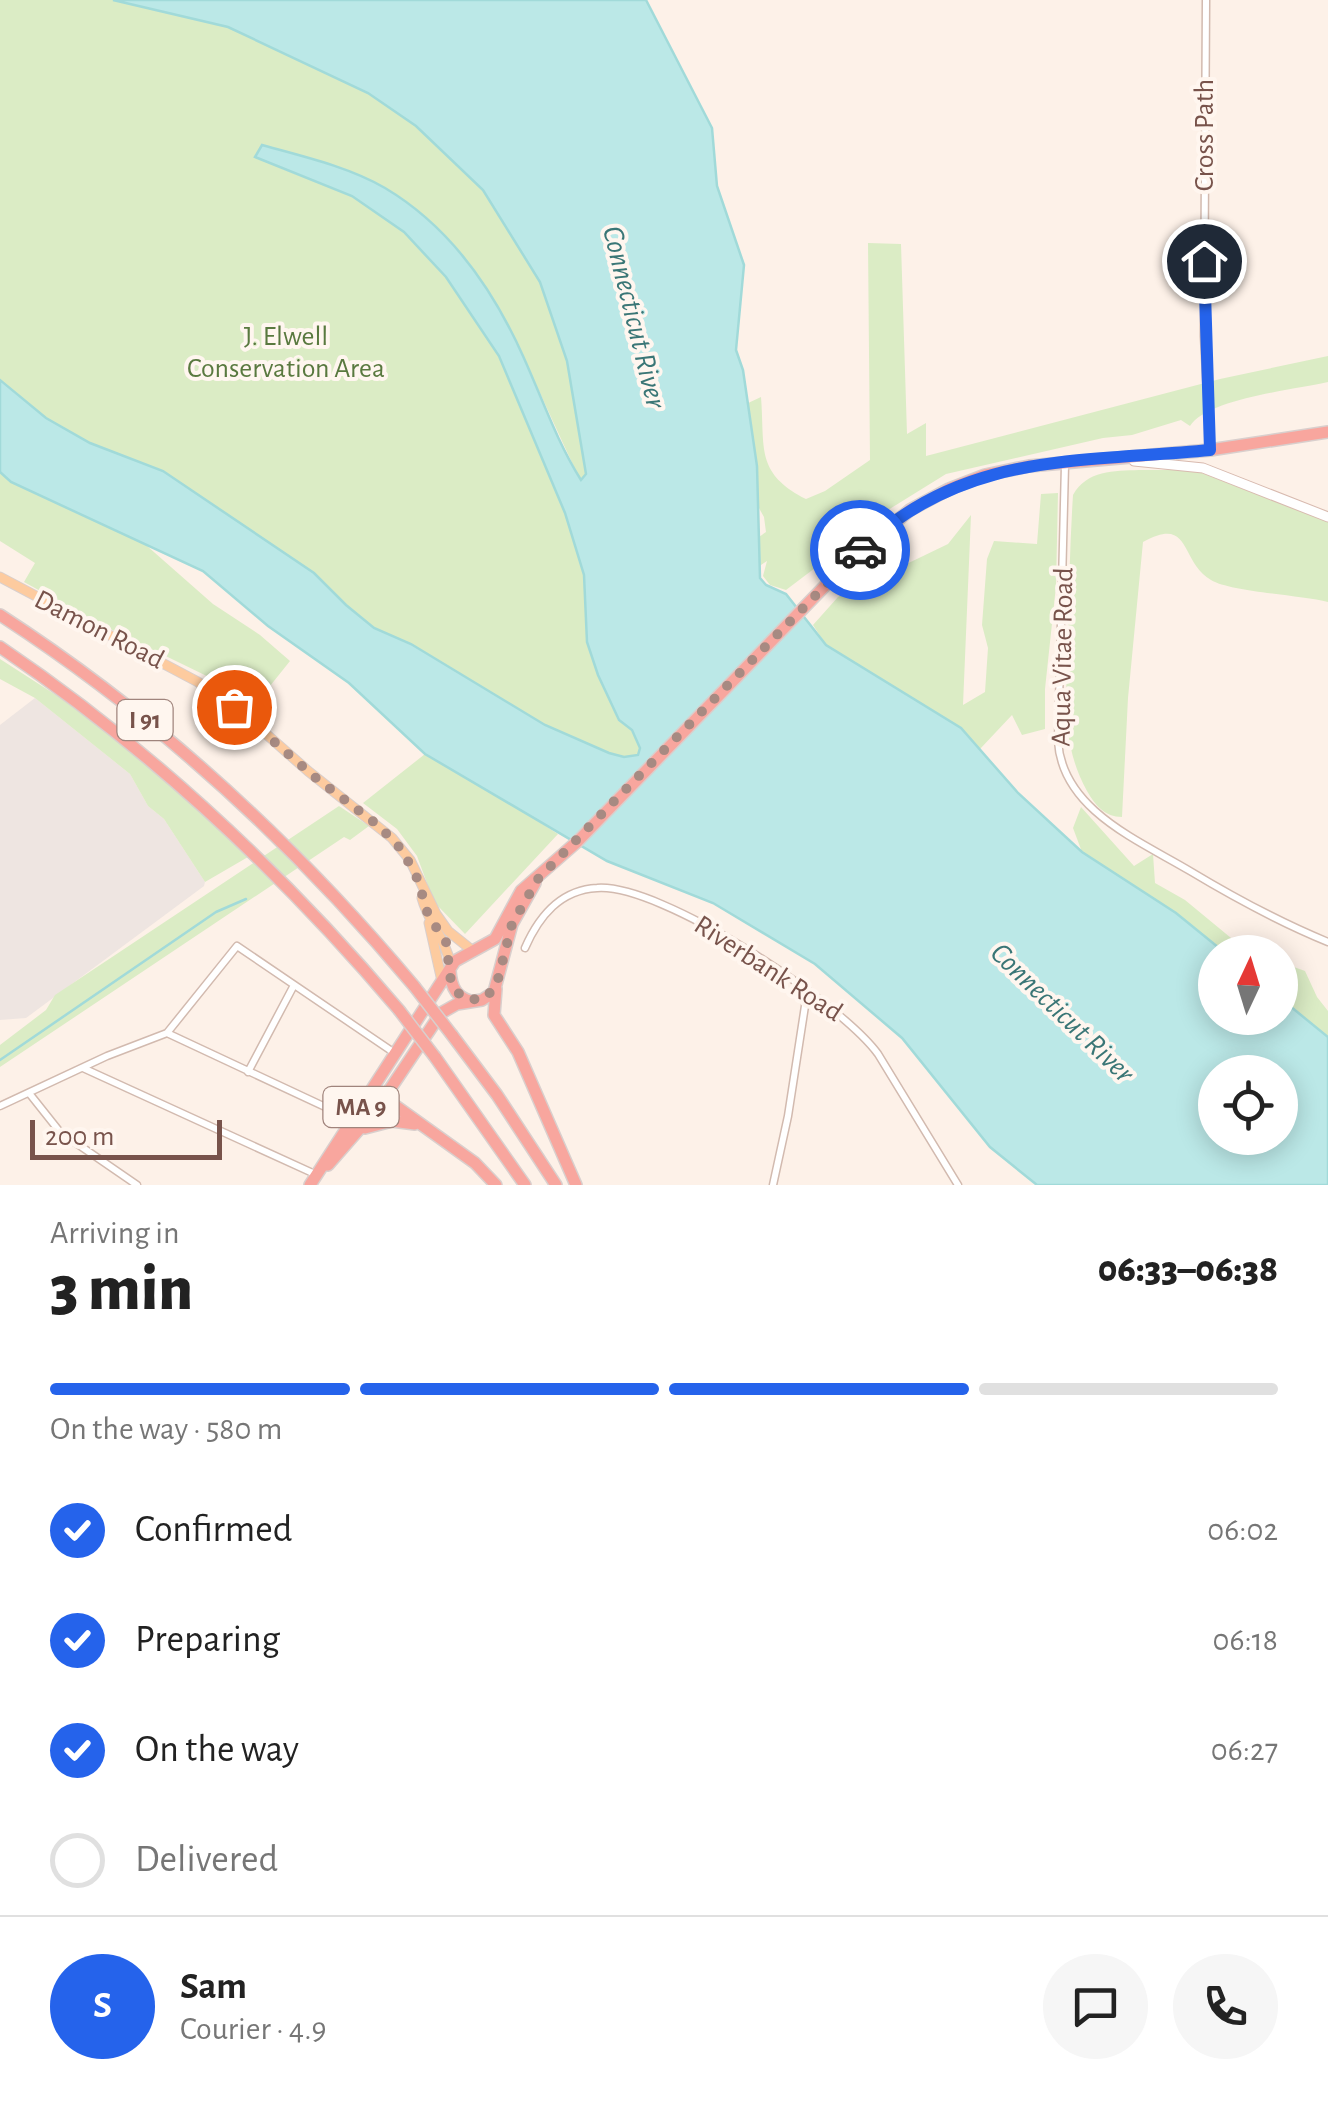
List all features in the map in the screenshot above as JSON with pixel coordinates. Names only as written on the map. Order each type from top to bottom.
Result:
[{"type":"highway","points":[[496,987],[488,997],[472,1001],[462,998],[454,990],[450,968],[464,954],[495,939],[515,898],[886,527],[941,492],[1008,469],[1210,450],[1326,432]]},
{"type":"highway","name":"I 91","points":[[0,615],[148,722],[311,871],[452,1034],[556,1185]]},
{"type":"highway","name":"I 91","points":[[0,647],[144,753],[290,888],[398,1010],[525,1185]]},
{"type":"highway","points":[[538,879],[516,916],[499,971],[494,1015],[518,1052],[576,1185]]},
{"type":"highway","points":[[473,952],[490,958],[499,971]]},
{"type":"highway","name":"MA 9","points":[[314,1180],[357,1124],[450,968]]},
{"type":"highway","name":"MA 9","points":[[357,1124],[384,1100],[441,1013],[472,1001]]},
{"type":"highway","points":[[384,1074],[384,1100],[476,1163],[496,1185]]},
{"type":"highway","points":[[357,1124],[392,1121],[425,1127]]},
{"type":"main road","points":[[1111,460],[1202,468],[1328,517]]},
{"type":"main road","name":"Damon Road","points":[[0,577],[198,682],[239,710],[392,838],[410,860],[418,880],[442,983]]},
{"type":"main road","name":"Damon Road","points":[[418,880],[448,931],[473,952]]},
{"type":"main road","name":"Damon Road","points":[[428,915],[446,942],[450,968]]},
{"type":"street","name":"Cross Path","points":[[1206,0],[1204,336],[1210,450]]},
{"type":"street","name":"Aqua Vitae Road","points":[[1065,464],[1058,741],[1065,771],[1104,820],[1126,836],[1242,902],[1328,942]]},
{"type":"street","name":"Riverbank Road","points":[[526,948],[543,915],[566,896],[593,888],[622,889],[655,900],[716,932],[843,1017],[870,1043],[958,1185]]},
{"type":"street","points":[[0,1106],[167,1032],[237,946],[397,1055]]},
{"type":"street","points":[[248,1072],[293,987]]},
{"type":"street","points":[[773,1185],[807,993]]},
{"type":"street","points":[[167,1032],[357,1124]]},
{"type":"street","points":[[82,1068],[314,1180]]},
{"type":"street","points":[[30,1094],[60,1132],[137,1185]]},
{"type":"shaded area","points":[[35,698],[130,774],[148,806],[164,819],[205,882],[26,1018],[0,1020],[0,725]]},
{"type":"green space","name":"J. Elwell Conservation Area","points":[[0,0],[113,0],[228,27],[368,93],[416,126],[483,189],[540,282],[567,361],[586,475],[581,481],[503,319],[453,246],[422,215],[385,188],[326,163],[263,146],[280,168],[352,196],[404,232],[446,277],[499,356],[565,513],[584,575],[587,642],[598,675],[618,720],[631,730],[640,748],[638,755],[609,753],[545,725],[411,644],[374,628],[163,471],[90,443],[46,418],[0,380]]},
{"type":"green space","points":[[868,243],[901,244],[907,434],[926,423],[926,456],[1220,379],[1328,356],[1328,382],[1232,402],[1199,417],[1190,426],[1181,420],[1132,435],[1103,438],[946,474],[867,523],[844,546],[786,590],[770,585],[763,576],[767,561],[681,618],[672,597],[766,532],[764,517],[755,501],[746,404],[761,397],[770,469],[806,499],[825,491],[870,460]]},
{"type":"green space","points":[[0,464],[138,538],[213,604],[260,635],[290,661],[258,701],[24,582],[35,563],[0,541]]},
{"type":"green space","points":[[1194,470],[1328,522],[1328,602],[1211,580],[1201,572],[1178,537],[1170,534],[1143,542],[1128,698],[1122,817],[1116,816],[1090,796],[1078,772],[1068,734],[1073,495],[1086,481],[1102,474]]},
{"type":"green space","points":[[1058,493],[1056,586],[1045,689],[1045,729],[1022,735],[1012,715],[980,749],[961,728],[826,645],[813,625],[838,597],[948,544],[971,515],[963,705],[985,692],[988,648],[982,625],[987,559],[994,541],[1037,544],[1041,494]]},
{"type":"green space","points":[[0,659],[59,697],[147,763],[248,857],[205,882],[164,819],[148,806],[130,774],[35,698],[0,679]]},
{"type":"green space","points":[[425,754],[558,834],[465,934],[434,902],[417,856],[397,829],[363,803]]},
{"type":"green space","points":[[339,806],[369,826],[350,840],[344,837],[0,1067],[0,1045],[46,1010],[55,995]]},
{"type":"green space","points":[[1081,807],[1134,866],[1153,854],[1155,883],[1185,900],[1227,935],[1203,935],[1082,852],[1073,828]]},
{"type":"green space","points":[[1298,968],[1305,971],[1328,1011],[1328,1037],[1298,1013]]},
{"type":"water","name":"Connecticut River","points":[[113,0],[646,0],[712,128],[717,186],[744,265],[736,350],[743,370],[757,466],[760,578],[786,594],[826,645],[961,728],[1018,793],[1082,852],[1203,935],[1198,935],[1198,1035],[1298,1035],[1298,1013],[1328,1037],[1328,1185],[1037,1185],[990,1147],[902,1038],[815,964],[713,903],[607,861],[425,754],[349,683],[268,626],[203,571],[11,482],[0,472],[0,380],[46,418],[90,443],[163,471],[314,573],[374,628],[411,644],[545,725],[609,753],[638,755],[640,748],[632,730],[619,720],[598,675],[587,642],[584,575],[565,513],[499,356],[446,277],[404,232],[352,196],[255,157],[262,145],[356,174],[408,203],[449,240],[498,307],[581,480],[586,474],[567,361],[540,282],[483,190],[416,126],[368,93],[228,27]]},
{"type":"waterway","points":[[0,1060],[216,912],[246,899]]},
{"type":"way so far","points":[[234,707],[392,838],[410,860],[428,915],[446,942],[452,986],[462,998],[482,1000],[494,992],[512,924],[538,879],[860,550]]},
{"type":"route","points":[[860,550],[910,510],[941,492],[985,475],[1029,466],[1210,450],[1204,261]]}]
